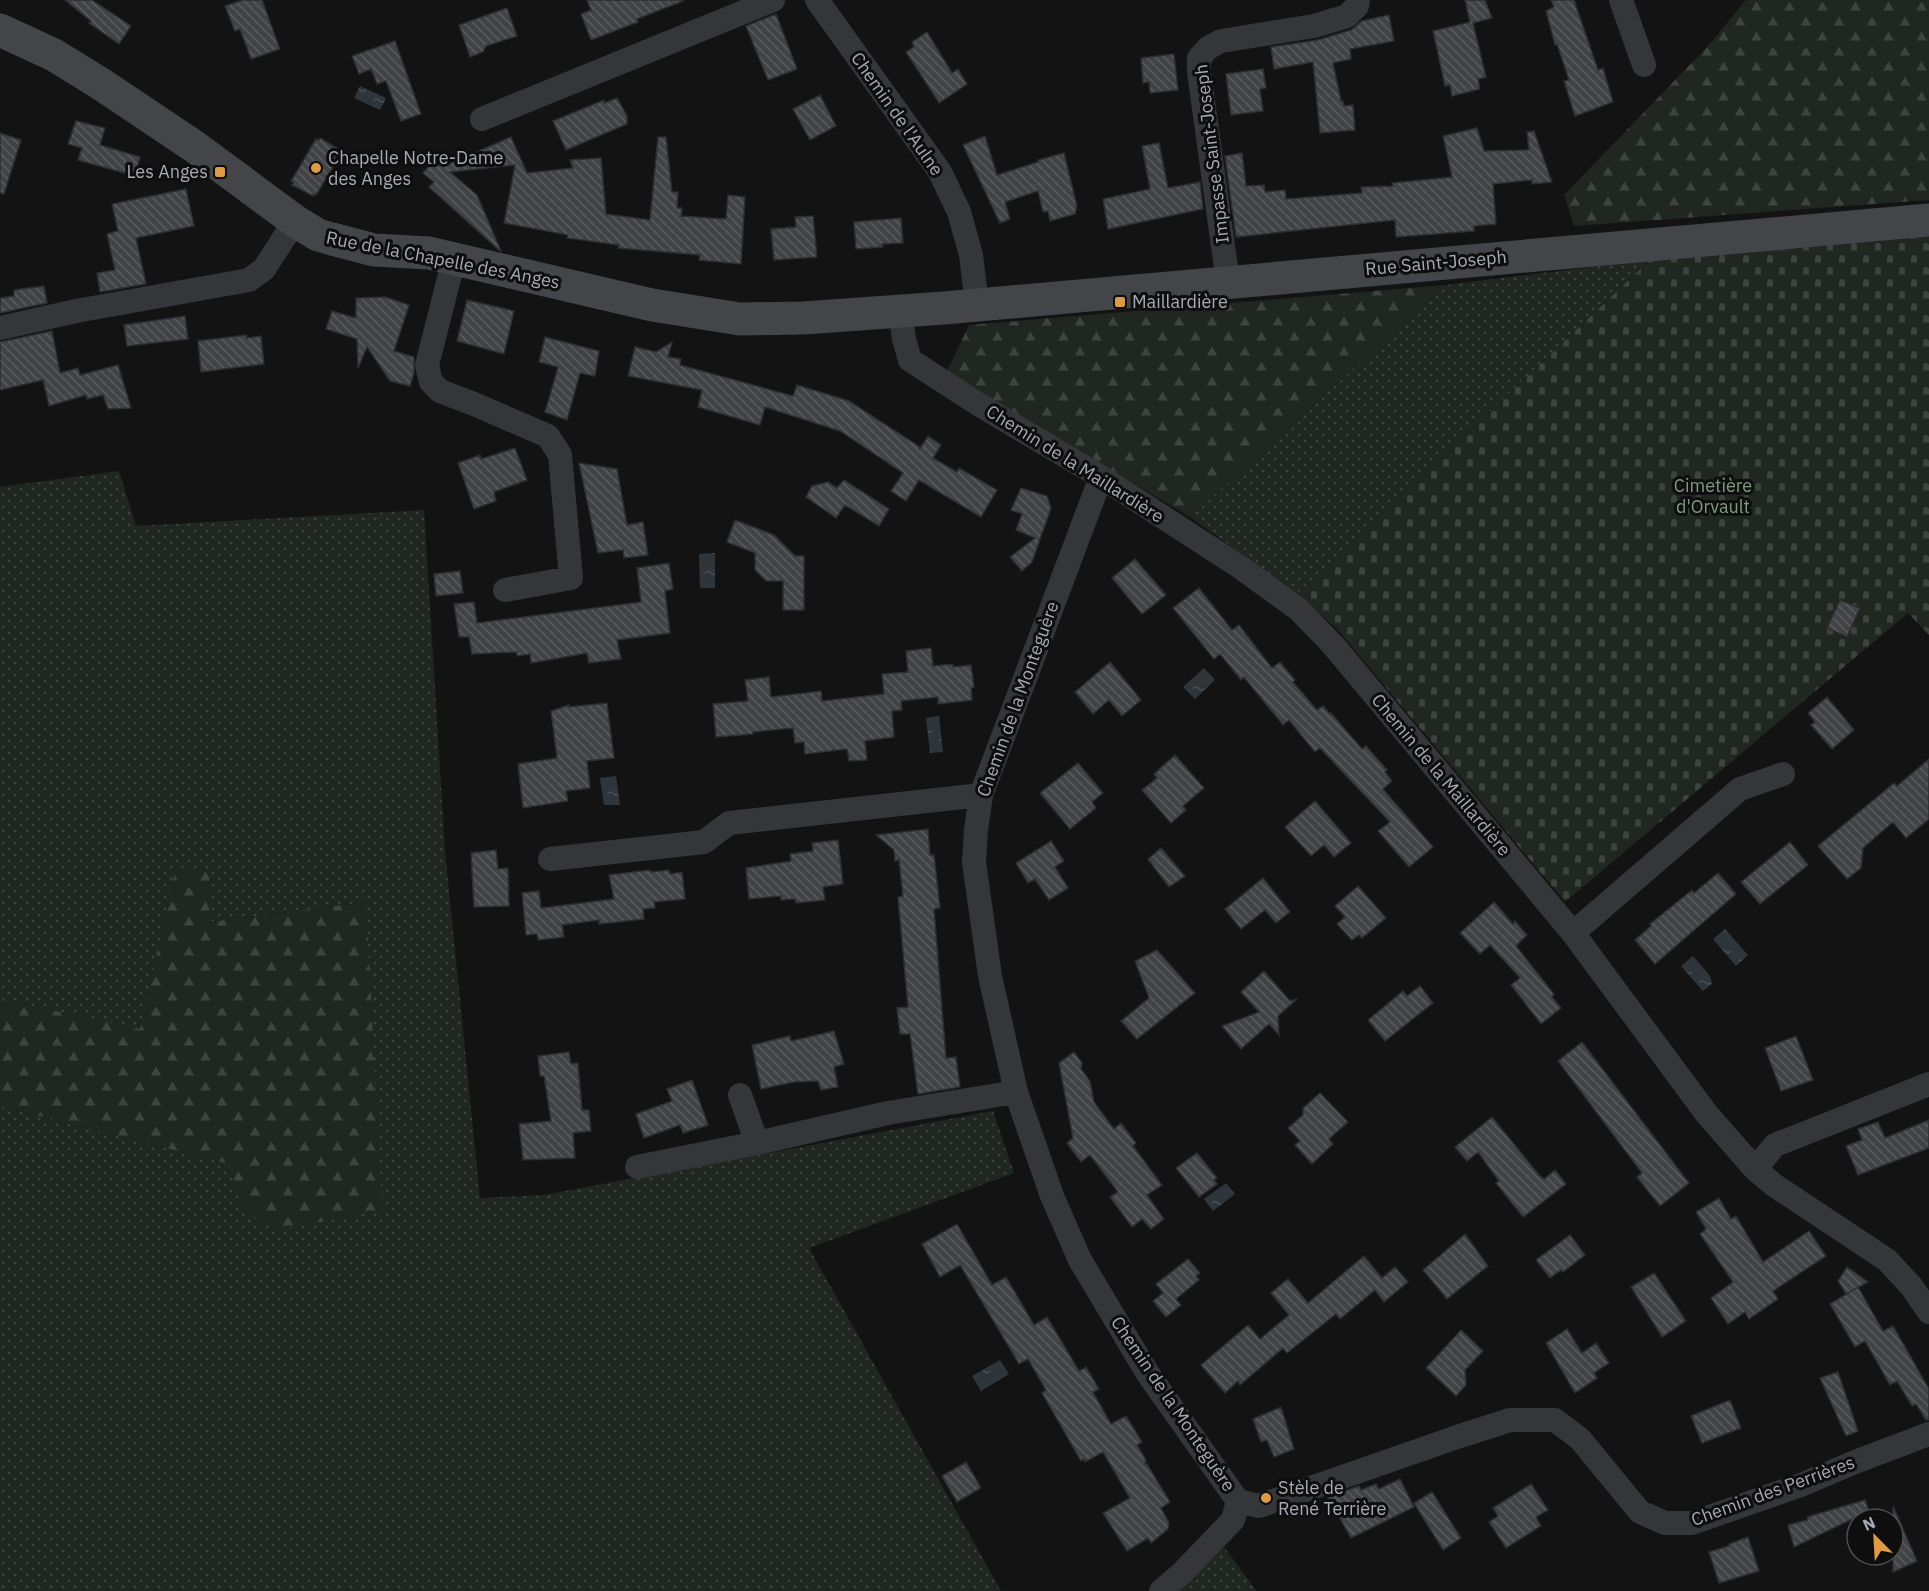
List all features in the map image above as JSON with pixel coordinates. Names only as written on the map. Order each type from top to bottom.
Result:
[{"type":"main road","name":"Rue de la Chapelle des Anges","points":[[0,30],[54,55],[101,84],[195,147],[295,221],[318,235],[374,250],[429,253],[652,305],[740,319],[803,318],[959,306]]},
{"type":"main road","name":"Rue Saint-Joseph","points":[[959,306],[1929,220]]},
{"type":"street","points":[[482,119],[773,0]]},
{"type":"street","name":"Chemin de l'Aulne","points":[[817,0],[940,172],[958,212],[971,255],[975,288],[959,306]]},
{"type":"street","name":"Impasse Saint-Joseph","points":[[1228,282],[1198,72],[1199,58],[1208,48],[1221,41],[1314,26],[1347,16],[1357,6],[1358,0]]},
{"type":"street","points":[[1621,0],[1644,65]]},
{"type":"street","points":[[0,328],[76,310],[249,280],[264,269],[295,221]]},
{"type":"street","points":[[454,259],[428,365],[431,382],[440,392],[548,436],[560,455],[571,578],[505,590]]},
{"type":"street","name":"Chemin de la Maillardière","points":[[900,311],[910,360],[978,404],[1101,477],[1240,567],[1298,609],[1333,645],[1573,933],[1706,1113],[1755,1169],[1774,1185],[1887,1260],[1912,1287],[1929,1312]]},
{"type":"street","name":"Chemin de la Monteguère","points":[[1101,477],[981,795],[974,862],[990,976],[1016,1092],[1052,1196],[1080,1260],[1149,1374],[1238,1501],[1233,1520],[1182,1573],[1161,1591]]},
{"type":"street","points":[[1573,933],[1740,789],[1783,774]]},
{"type":"street","points":[[550,859],[704,842],[729,823],[981,795]]},
{"type":"street","points":[[1755,1169],[1775,1145],[1929,1084]]},
{"type":"street","points":[[638,1167],[888,1113],[1016,1092]]},
{"type":"street","points":[[740,1095],[757,1143]]},
{"type":"street","name":"Chemin des Perrières","points":[[1238,1501],[1259,1506],[1510,1420],[1555,1420],[1580,1439],[1640,1512],[1665,1523],[1692,1523],[1801,1485],[1929,1434]]},
{"type":"green space","points":[[1746,0],[1929,0],[1929,200],[1574,226],[1564,195],[1709,45]]},
{"type":"green space","name":"Cimetière d'Orvault","points":[[1929,236],[1929,635],[1908,613],[1565,902],[1338,630],[1297,594],[1650,260]]},
{"type":"green space","points":[[1650,260],[1297,594],[1190,517],[1445,285]]},
{"type":"green space","points":[[1445,285],[1190,517],[946,373],[969,325]]},
{"type":"green space","points":[[119,471],[136,526],[424,510],[445,851],[480,1198],[544,1195],[993,1111],[1014,1173],[809,1248],[1001,1591],[0,1591],[0,1106],[230,1164],[245,1213],[366,902],[208,922],[140,1030],[0,999],[0,487]]},
{"type":"green space","points":[[176,867],[209,869],[209,922],[366,902],[382,1210],[277,1230],[245,1213],[229,1164],[0,1106],[0,999],[140,1029]]},
{"type":"green space","points":[[1224,1547],[1257,1591],[1173,1591]]},
{"type":"water","points":[[360,86],[386,98],[380,110],[354,98]]},
{"type":"water","points":[[715,553],[715,588],[700,588],[699,554]]},
{"type":"water","points":[[1204,668],[1215,680],[1195,699],[1183,687]]},
{"type":"water","points":[[939,716],[943,752],[930,753],[926,718]]},
{"type":"water","points":[[616,776],[620,805],[604,805],[600,778]]},
{"type":"water","points":[[1725,929],[1748,955],[1736,966],[1713,939]]},
{"type":"water","points":[[1693,956],[1710,976],[1712,984],[1703,991],[1681,966]]},
{"type":"water","points":[[1226,1183],[1235,1194],[1213,1211],[1204,1199]]},
{"type":"water","points":[[1000,1360],[1009,1374],[981,1391],[972,1376]]},
{"type":"building","points":[[65,0],[92,0],[131,26],[119,44],[89,23],[91,21]]},
{"type":"building","points":[[243,0],[262,0],[280,49],[251,59],[240,29],[235,31],[225,6]]},
{"type":"building","points":[[587,0],[683,1],[591,40],[581,14],[591,10]]},
{"type":"building","points":[[1465,0],[1485,0],[1492,18],[1473,23],[1486,77],[1478,79],[1480,89],[1452,96],[1450,85],[1445,86],[1433,31],[1470,22]]},
{"type":"building","points":[[1551,0],[1574,0],[1598,70],[1603,68],[1613,102],[1575,116],[1564,81],[1569,80],[1557,44],[1555,45],[1546,11],[1554,7]]},
{"type":"building","points":[[507,8],[517,36],[486,46],[483,52],[470,57],[459,25]]},
{"type":"building","points":[[776,14],[797,69],[768,80],[746,26]]},
{"type":"building","points":[[1389,15],[1394,41],[1350,49],[1351,59],[1333,63],[1341,101],[1344,106],[1353,105],[1355,130],[1320,133],[1313,62],[1274,69],[1271,47],[1318,40],[1351,30],[1362,21]]},
{"type":"building","points":[[927,32],[952,73],[958,69],[967,84],[939,103],[906,52],[914,47],[912,42]]},
{"type":"building","points":[[395,41],[421,114],[401,121],[386,81],[377,84],[371,69],[359,74],[352,56]]},
{"type":"building","points":[[1174,54],[1178,90],[1150,93],[1149,82],[1143,83],[1141,58]]},
{"type":"building","points":[[1263,69],[1266,88],[1260,89],[1263,111],[1231,115],[1226,74]]},
{"type":"building","points":[[820,95],[836,126],[810,140],[793,109]]},
{"type":"building","points":[[617,98],[627,116],[627,124],[566,150],[553,121],[604,100],[605,103]]},
{"type":"building","points":[[76,121],[105,128],[100,145],[140,157],[135,176],[78,160],[82,148],[68,144]]},
{"type":"building","points":[[1477,128],[1484,151],[1529,150],[1527,132],[1534,131],[1552,182],[1532,184],[1532,180],[1493,184],[1496,224],[1474,226],[1474,231],[1396,237],[1395,220],[1236,237],[1225,156],[1242,153],[1246,186],[1264,185],[1265,192],[1285,190],[1286,199],[1362,193],[1361,187],[1393,186],[1392,183],[1452,177],[1443,136]]},
{"type":"building","points":[[0,133],[21,140],[4,194],[0,193]]},
{"type":"building","points":[[985,136],[997,175],[1064,153],[1077,206],[1075,214],[1050,221],[1048,211],[1043,212],[1038,191],[1005,202],[1010,219],[1000,223],[963,145]]},
{"type":"building","points":[[511,137],[527,173],[573,168],[570,160],[601,158],[606,214],[650,220],[658,137],[666,137],[672,192],[678,192],[677,208],[682,208],[681,216],[726,219],[728,195],[745,197],[741,264],[699,260],[700,255],[618,248],[619,245],[567,238],[568,235],[504,223],[515,165],[450,172],[477,195],[501,251],[499,250],[429,187],[434,182],[423,173],[435,159],[444,166]]},
{"type":"building","name":"Chapelle Notre-Dame des Anges","points":[[320,138],[340,150],[338,153],[341,154],[316,195],[313,196],[292,185],[294,182],[291,181],[316,139]]},
{"type":"building","points":[[1159,143],[1168,188],[1200,182],[1203,209],[1108,229],[1103,199],[1150,189],[1142,146]]},
{"type":"building","points":[[186,189],[194,226],[136,238],[146,284],[100,292],[97,273],[115,270],[107,234],[118,231],[112,204]]},
{"type":"building","points":[[813,216],[817,257],[774,260],[771,229],[796,227],[795,217]]},
{"type":"building","points":[[901,218],[903,243],[856,249],[854,222]]},
{"type":"building","points":[[44,286],[47,303],[0,313],[0,298],[14,296],[14,290]]},
{"type":"building","points":[[385,297],[409,305],[394,351],[414,357],[414,373],[410,386],[390,381],[367,347],[358,368],[357,339],[326,329],[332,311],[356,318],[356,298]]},
{"type":"building","points":[[467,300],[514,311],[504,354],[457,341]]},
{"type":"building","points":[[185,316],[188,339],[127,346],[124,325]]},
{"type":"building","points":[[52,331],[60,373],[78,368],[80,375],[118,365],[131,408],[108,409],[103,395],[87,399],[86,395],[49,406],[43,380],[0,390],[0,342]]},
{"type":"building","points":[[246,335],[247,338],[261,336],[264,364],[201,372],[198,341]]},
{"type":"building","points":[[545,337],[599,351],[595,376],[580,373],[567,420],[545,412],[558,367],[539,362]]},
{"type":"building","points":[[672,342],[668,357],[681,359],[680,365],[793,396],[797,385],[849,401],[920,447],[919,450],[928,436],[941,445],[933,458],[957,472],[959,468],[997,490],[981,517],[919,480],[906,501],[891,491],[903,473],[840,431],[765,407],[760,425],[698,407],[702,390],[628,376],[635,347],[656,352]]},
{"type":"building","points":[[515,448],[527,480],[494,492],[496,501],[474,509],[458,463],[480,455],[481,459]]},
{"type":"building","points":[[579,463],[617,469],[627,525],[643,522],[648,555],[624,558],[623,550],[598,553]]},
{"type":"building","points":[[844,480],[889,509],[879,526],[845,505],[836,518],[806,497],[812,486],[828,482],[837,488]]},
{"type":"building","points":[[1021,488],[1047,496],[1051,508],[1032,562],[1022,571],[1010,557],[1035,538],[1016,530],[1022,514],[1011,510]]},
{"type":"building","points":[[735,520],[774,535],[795,556],[804,556],[804,610],[783,610],[783,581],[766,581],[755,570],[755,553],[727,542]]},
{"type":"building","points":[[1135,559],[1166,595],[1142,614],[1112,578]]},
{"type":"building","points":[[669,563],[673,589],[665,591],[670,633],[617,640],[621,659],[589,663],[587,653],[531,663],[530,654],[517,656],[517,652],[472,654],[469,637],[459,637],[454,604],[474,602],[477,623],[641,602],[637,568]]},
{"type":"building","points":[[460,571],[463,593],[436,596],[434,574]]},
{"type":"building","points":[[1199,588],[1232,630],[1239,625],[1272,668],[1280,662],[1295,680],[1293,682],[1317,710],[1323,706],[1362,749],[1366,746],[1387,770],[1385,772],[1392,781],[1383,789],[1433,847],[1409,867],[1378,831],[1390,822],[1320,748],[1315,752],[1289,720],[1283,725],[1244,677],[1241,680],[1220,654],[1214,659],[1173,608]]},
{"type":"building","points":[[1840,600],[1860,608],[1847,637],[1827,628]]},
{"type":"building","points":[[931,648],[933,666],[971,665],[974,687],[971,688],[972,700],[938,704],[938,697],[901,701],[902,710],[892,711],[894,737],[865,741],[867,760],[849,761],[847,749],[805,754],[804,742],[795,743],[793,728],[716,737],[713,704],[748,701],[745,680],[769,677],[771,697],[821,691],[822,701],[884,694],[882,674],[908,672],[906,651]]},
{"type":"building","points":[[1110,662],[1141,700],[1122,716],[1109,700],[1093,714],[1075,692]]},
{"type":"building","points":[[1827,697],[1854,730],[1832,749],[1811,725],[1815,722],[1808,713]]},
{"type":"building","points":[[607,703],[614,758],[587,761],[590,788],[566,791],[568,801],[523,808],[518,764],[557,758],[551,711],[569,705],[569,707]]},
{"type":"building","points":[[1175,755],[1204,788],[1183,806],[1186,810],[1171,823],[1142,790],[1157,778],[1154,774]]},
{"type":"building","points":[[1929,759],[1929,819],[1906,838],[1893,822],[1863,848],[1861,868],[1847,879],[1818,846],[1894,783],[1897,786]]},
{"type":"building","points":[[1078,763],[1103,793],[1092,802],[1096,808],[1070,829],[1040,793]]},
{"type":"building","points":[[1315,801],[1351,843],[1334,857],[1324,845],[1311,856],[1285,827]]},
{"type":"building","points":[[928,829],[930,855],[934,855],[940,908],[934,909],[946,1058],[956,1057],[960,1087],[918,1094],[910,1034],[900,1034],[897,1008],[908,1007],[898,897],[903,896],[899,860],[895,861],[894,850],[876,835]]},
{"type":"building","points":[[838,840],[843,884],[823,887],[825,900],[796,903],[795,899],[781,900],[781,896],[749,899],[746,868],[791,861],[790,854],[813,851],[812,843]]},
{"type":"building","points":[[1051,841],[1064,861],[1055,867],[1068,888],[1049,900],[1035,879],[1028,883],[1016,863]]},
{"type":"building","points":[[1790,842],[1808,865],[1760,904],[1741,882]]},
{"type":"building","points":[[1161,848],[1185,876],[1169,887],[1148,859]]},
{"type":"building","points":[[496,850],[498,869],[508,868],[509,906],[474,907],[471,853]]},
{"type":"building","points":[[650,870],[651,872],[669,870],[670,874],[682,872],[685,899],[654,902],[655,908],[643,909],[644,919],[599,924],[599,920],[562,925],[564,937],[538,940],[537,934],[526,935],[522,893],[539,891],[541,908],[614,899],[609,875]]},
{"type":"building","points":[[1718,873],[1736,894],[1655,964],[1635,940],[1651,926],[1650,924],[1692,890],[1694,893]]},
{"type":"building","points":[[1263,878],[1290,912],[1276,923],[1265,910],[1241,929],[1225,909]]},
{"type":"building","points":[[1358,886],[1386,918],[1362,938],[1359,935],[1352,940],[1337,924],[1345,917],[1335,906]]},
{"type":"building","points":[[1494,902],[1513,924],[1515,921],[1527,935],[1516,946],[1554,994],[1552,997],[1561,1008],[1541,1024],[1511,985],[1520,978],[1490,945],[1480,954],[1460,933]]},
{"type":"building","points":[[1157,950],[1195,993],[1137,1039],[1121,1021],[1149,998],[1135,961]]},
{"type":"building","points":[[1264,971],[1290,1001],[1297,999],[1278,1016],[1279,1035],[1269,1024],[1241,1049],[1222,1026],[1259,1012],[1241,992]]},
{"type":"building","points":[[1420,986],[1433,1003],[1385,1041],[1368,1020],[1403,991],[1407,996]]},
{"type":"building","points":[[834,1031],[844,1064],[834,1067],[838,1087],[821,1090],[818,1081],[794,1082],[761,1089],[752,1045],[790,1036],[791,1041]]},
{"type":"building","points":[[1796,1036],[1813,1080],[1781,1091],[1765,1048]]},
{"type":"building","points":[[1582,1042],[1689,1183],[1660,1206],[1637,1177],[1642,1173],[1558,1061]]},
{"type":"building","points":[[569,1052],[571,1064],[578,1063],[582,1110],[589,1110],[591,1131],[573,1133],[575,1158],[523,1160],[519,1124],[551,1121],[544,1076],[540,1076],[538,1056]]},
{"type":"building","points":[[1074,1052],[1082,1063],[1081,1069],[1090,1081],[1094,1102],[1114,1129],[1121,1123],[1136,1143],[1133,1146],[1162,1185],[1147,1195],[1164,1219],[1151,1229],[1142,1219],[1132,1227],[1110,1197],[1118,1192],[1090,1155],[1081,1162],[1067,1143],[1073,1138],[1059,1063]]},
{"type":"building","points":[[692,1080],[708,1125],[683,1133],[680,1125],[644,1138],[636,1114],[672,1101],[667,1089]]},
{"type":"building","points":[[1320,1093],[1348,1122],[1329,1139],[1333,1144],[1312,1164],[1295,1145],[1300,1141],[1288,1128],[1303,1115],[1303,1108]]},
{"type":"building","points":[[1492,1117],[1539,1175],[1544,1179],[1555,1170],[1566,1184],[1523,1217],[1496,1183],[1499,1181],[1478,1152],[1467,1161],[1455,1147]]},
{"type":"building","points":[[1929,1120],[1929,1148],[1858,1175],[1846,1146],[1862,1140],[1858,1129],[1878,1122],[1885,1138]]},
{"type":"building","points":[[1197,1153],[1217,1178],[1214,1180],[1217,1184],[1199,1197],[1176,1168]]},
{"type":"building","points":[[1719,1198],[1731,1219],[1736,1216],[1763,1262],[1809,1231],[1826,1256],[1773,1291],[1778,1299],[1749,1319],[1745,1312],[1728,1324],[1711,1298],[1733,1282],[1700,1234],[1706,1229],[1696,1212]]},
{"type":"building","points":[[957,1224],[992,1285],[1006,1277],[1034,1325],[1047,1317],[1079,1371],[1086,1367],[1099,1389],[1093,1392],[1111,1424],[1126,1416],[1142,1442],[1137,1445],[1146,1460],[1145,1464],[1170,1502],[1161,1508],[1169,1523],[1168,1529],[1151,1543],[1148,1538],[1127,1551],[1103,1513],[1130,1498],[1103,1452],[1085,1462],[1084,1459],[1081,1461],[1042,1393],[1046,1390],[1028,1359],[1019,1364],[960,1265],[940,1277],[922,1244]]},
{"type":"building","points":[[1465,1234],[1488,1266],[1447,1299],[1423,1270]]},
{"type":"building","points":[[1570,1235],[1585,1255],[1563,1272],[1561,1270],[1550,1278],[1536,1260]]},
{"type":"building","points":[[1364,1256],[1382,1278],[1395,1267],[1408,1282],[1384,1302],[1375,1290],[1340,1319],[1336,1314],[1287,1353],[1283,1348],[1240,1385],[1238,1381],[1225,1393],[1201,1365],[1248,1325],[1260,1339],[1289,1315],[1271,1293],[1288,1279],[1308,1303]]},
{"type":"building","points":[[1188,1259],[1200,1273],[1196,1276],[1199,1280],[1176,1299],[1181,1305],[1166,1317],[1153,1301],[1163,1293],[1156,1284]]},
{"type":"building","points":[[1847,1267],[1868,1282],[1846,1294],[1838,1281]]},
{"type":"building","points":[[1654,1273],[1686,1321],[1662,1337],[1631,1287]]},
{"type":"building","points":[[1858,1287],[1883,1331],[1893,1326],[1929,1389],[1929,1420],[1926,1420],[1916,1404],[1912,1406],[1897,1381],[1890,1385],[1865,1341],[1855,1347],[1830,1304]]},
{"type":"building","points":[[1567,1329],[1582,1353],[1596,1343],[1609,1363],[1594,1373],[1597,1378],[1575,1393],[1546,1343]]},
{"type":"building","points":[[1461,1330],[1483,1351],[1465,1370],[1466,1385],[1456,1396],[1426,1368]]},
{"type":"building","points":[[1838,1372],[1858,1431],[1846,1436],[1820,1378]]},
{"type":"building","points":[[1730,1400],[1741,1428],[1702,1443],[1691,1416]]},
{"type":"building","points":[[1281,1407],[1294,1449],[1274,1457],[1267,1440],[1261,1442],[1253,1419]]},
{"type":"building","points":[[966,1462],[981,1488],[957,1502],[942,1476]]},
{"type":"building","points":[[1400,1479],[1414,1507],[1351,1538],[1328,1497],[1359,1486],[1361,1490],[1376,1484],[1379,1489]]},
{"type":"building","points":[[1531,1484],[1548,1510],[1536,1517],[1541,1526],[1506,1548],[1489,1522],[1498,1516],[1493,1508]]},
{"type":"building","points":[[1432,1492],[1461,1538],[1443,1550],[1414,1503]]},
{"type":"building","points":[[1865,1500],[1868,1507],[1845,1507],[1845,1523],[1794,1547],[1788,1525],[1808,1520],[1807,1517]]},
{"type":"building","points":[[1905,1534],[1917,1561],[1905,1566]]},
{"type":"building","points":[[1748,1537],[1759,1571],[1719,1583],[1709,1552]]},
{"type":"building","points":[[1893,1567],[1904,1567],[1893,1572]]},
{"type":"place","name":"Chapelle Notre-Dame des Anges","points":[[316,168]]},
{"type":"place","name":"Les Anges","points":[[220,172]]},
{"type":"place","name":"Maillardière","points":[[1120,302]]},
{"type":"place","name":"Stèle de René Terrière","points":[[1266,1498]]}]
